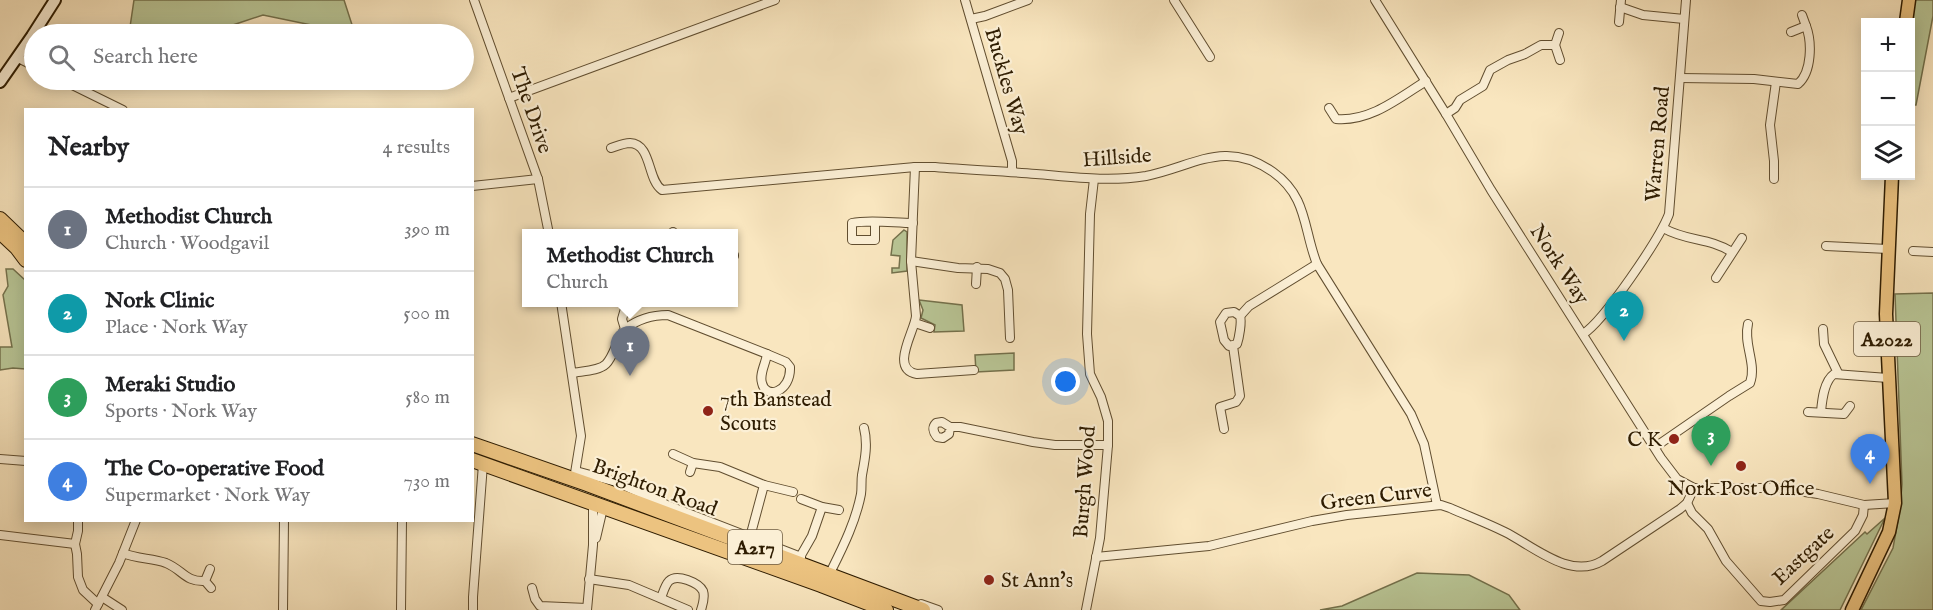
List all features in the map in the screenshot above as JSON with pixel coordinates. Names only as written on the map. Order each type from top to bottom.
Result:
[{"type":"highway","points":[[0,219],[24,242]]},
{"type":"highway","points":[[0,232],[24,260]]},
{"type":"highway","points":[[0,241],[24,260]]},
{"type":"highway","name":"Brighton Road","points":[[474,445],[574,475],[923,610]]},
{"type":"highway","points":[[486,449],[501,459],[597,496],[602,502],[598,506]]},
{"type":"highway","name":"Brighton Road","points":[[478,462],[886,610]]},
{"type":"main road","points":[[40,24],[55,0]]},
{"type":"main road","points":[[1907,18],[1909,0]]},
{"type":"main road","points":[[0,82],[24,49]]},
{"type":"main road","name":"A2022","points":[[1852,610],[1889,532],[1895,503],[1886,314],[1892,180]]},
{"type":"street","name":"The Drive","points":[[474,0],[537,179],[548,229]]},
{"type":"street","points":[[509,98],[774,0]]},
{"type":"street","name":"Buckles Way","points":[[965,0],[1012,161],[1012,172]]},
{"type":"street","points":[[971,19],[1028,0]]},
{"type":"street","points":[[1174,0],[1210,57]]},
{"type":"street","name":"Nork Way","points":[[1375,0],[1491,190],[1654,447],[1677,479],[1694,488]]},
{"type":"street","name":"Warren Road","points":[[1583,334],[1591,330],[1608,308],[1663,228],[1669,214],[1686,0]]},
{"type":"street","points":[[1619,22],[1621,3],[1643,15],[1684,19]]},
{"type":"street","points":[[1680,78],[1755,79],[1795,84],[1802,81],[1811,49],[1802,15]]},
{"type":"street","points":[[1791,32],[1806,27]]},
{"type":"street","points":[[1559,33],[1555,45],[1560,60]]},
{"type":"street","points":[[1446,114],[1455,108],[1460,100],[1483,86],[1490,70],[1540,45],[1555,45]]},
{"type":"street","points":[[18,58],[24,61]]},
{"type":"street","points":[[1329,108],[1336,119],[1363,116],[1389,104],[1426,81]]},
{"type":"street","points":[[1774,179],[1770,125],[1776,82]]},
{"type":"street","points":[[82,90],[119,108]]},
{"type":"street","name":"Hillside","points":[[611,148],[628,143],[638,146],[645,155],[656,185],[662,190],[915,167],[1094,179],[1144,176],[1216,156],[1230,156],[1254,161],[1283,180],[1297,199],[1304,215],[1317,264],[1411,414],[1424,444],[1437,506]]},
{"type":"street","points":[[915,167],[911,261],[915,323],[904,354],[905,365],[912,373],[974,370]]},
{"type":"street","points":[[474,186],[537,179]]},
{"type":"street","name":"Burgh Wood","points":[[1086,610],[1103,505],[1108,445],[1108,421],[1101,397],[1090,374],[1087,334],[1090,214],[1094,179]]},
{"type":"street","points":[[875,222],[913,223]]},
{"type":"street","points":[[1663,228],[1682,237],[1717,243],[1732,252]]},
{"type":"street","points":[[1716,278],[1742,238]]},
{"type":"street","points":[[1826,246],[1888,249]]},
{"type":"street","points":[[1913,251],[1933,252]]},
{"type":"street","points":[[911,261],[958,268],[977,267],[1000,273],[1005,279],[1008,290],[1010,338]]},
{"type":"street","points":[[1240,316],[1234,312],[1227,313],[1220,322],[1224,340],[1229,346],[1237,344],[1240,316],[1249,306],[1317,264]]},
{"type":"street","points":[[976,284],[977,267]]},
{"type":"street","points":[[562,307],[581,436],[574,475]]},
{"type":"street","points":[[625,329],[622,319],[626,307]]},
{"type":"street","points":[[572,373],[600,368],[606,364],[625,329],[641,319],[658,315],[668,315],[766,354],[786,362],[790,367],[788,381],[780,391],[770,391],[764,388],[761,382],[766,354]]},
{"type":"street","points":[[915,323],[930,328]]},
{"type":"street","points":[[1654,447],[1750,383],[1752,374],[1746,332],[1748,324]]},
{"type":"street","points":[[1823,329],[1824,344],[1838,373]]},
{"type":"street","points":[[1224,429],[1220,407],[1236,402],[1240,396],[1233,345]]},
{"type":"street","points":[[1821,412],[1830,376],[1838,373],[1888,378]]},
{"type":"street","points":[[1808,412],[1844,414],[1850,406]]},
{"type":"street","points":[[950,428],[960,427],[1044,444],[1108,445]]},
{"type":"street","points":[[832,569],[847,539],[862,491],[861,478],[867,438],[864,428]]},
{"type":"street","points":[[673,454],[693,463],[713,466],[757,480],[764,485],[793,492]]},
{"type":"street","points":[[0,459],[24,461]]},
{"type":"street","points":[[473,610],[478,462]]},
{"type":"street","points":[[690,472],[693,463]]},
{"type":"street","name":"Brighton Road","points":[[574,475],[616,482],[667,505],[938,610]]},
{"type":"street","points":[[750,537],[764,485]]},
{"type":"street","points":[[1687,503],[1694,488],[1779,488],[1864,504],[1895,503]]},
{"type":"street","points":[[801,499],[822,507],[839,510]]},
{"type":"street","name":"Green Curve","points":[[1096,557],[1209,546],[1311,521],[1437,506],[1450,507],[1505,532],[1563,563],[1587,566],[1596,565],[1687,503]]},
{"type":"street","name":"Eastgate","points":[[1687,503],[1692,513],[1708,529],[1726,561],[1761,601],[1770,602],[1784,600],[1850,536],[1861,521],[1864,504]]},
{"type":"street","points":[[532,588],[540,606],[587,609],[594,545],[600,524],[598,506]]},
{"type":"street","points":[[800,557],[812,536],[822,507]]},
{"type":"street","points":[[78,522],[75,544],[79,583],[86,594],[98,604],[122,610]]},
{"type":"street","points":[[98,604],[135,522]]},
{"type":"street","points":[[283,610],[284,522]]},
{"type":"street","points":[[401,610],[402,522]]},
{"type":"street","points":[[0,535],[75,544]]},
{"type":"street","points":[[123,553],[165,563],[188,579],[196,582],[205,581]]},
{"type":"street","points":[[205,581],[210,569]]},
{"type":"street","points":[[661,598],[669,581],[678,578],[698,585],[702,590],[704,598],[701,610]]},
{"type":"street","points":[[589,579],[629,585],[688,610]]},
{"type":"street","points":[[205,581],[211,588]]},
{"type":"green space","points":[[134,0],[344,0],[352,24],[307,24],[263,15],[236,24],[130,24]]},
{"type":"green space","points":[[1913,0],[1933,0],[1933,16],[1916,105],[1915,18],[1911,18]]},
{"type":"green space","points":[[904,230],[907,232],[907,271],[892,273],[892,268],[899,268],[900,256],[891,255],[893,240]]},
{"type":"green space","points":[[6,269],[13,269],[24,279],[24,369],[0,370],[0,347],[12,347],[3,295],[8,286]]},
{"type":"green space","points":[[1933,293],[1933,610],[1861,610],[1893,548],[1900,509],[1902,484],[1895,294]]},
{"type":"green space","points":[[919,300],[962,305],[964,331],[934,332],[935,325],[921,318],[923,310]]},
{"type":"green space","points":[[1014,353],[1014,370],[976,372],[975,355]]},
{"type":"green space","points":[[1885,518],[1840,610],[1781,610],[1865,532],[1867,534]]},
{"type":"green space","points":[[1417,573],[1469,575],[1509,595],[1520,610],[1320,610],[1342,606]]},
{"type":"place","name":"Nork Clinic","points":[[1624,341]]},
{"type":"place","name":"Methodist Church","points":[[630,376]]},
{"type":"place","name":"7th Banstead Scouts","points":[[708,411]]},
{"type":"place","name":"C K","points":[[1674,439]]},
{"type":"place","name":"Meraki Studio","points":[[1711,466]]},
{"type":"place","name":"Nork Post Office","points":[[1741,466]]},
{"type":"place","name":"The Co-operative Food","points":[[1870,484]]},
{"type":"place","name":"St Ann's","points":[[989,580]]}]
